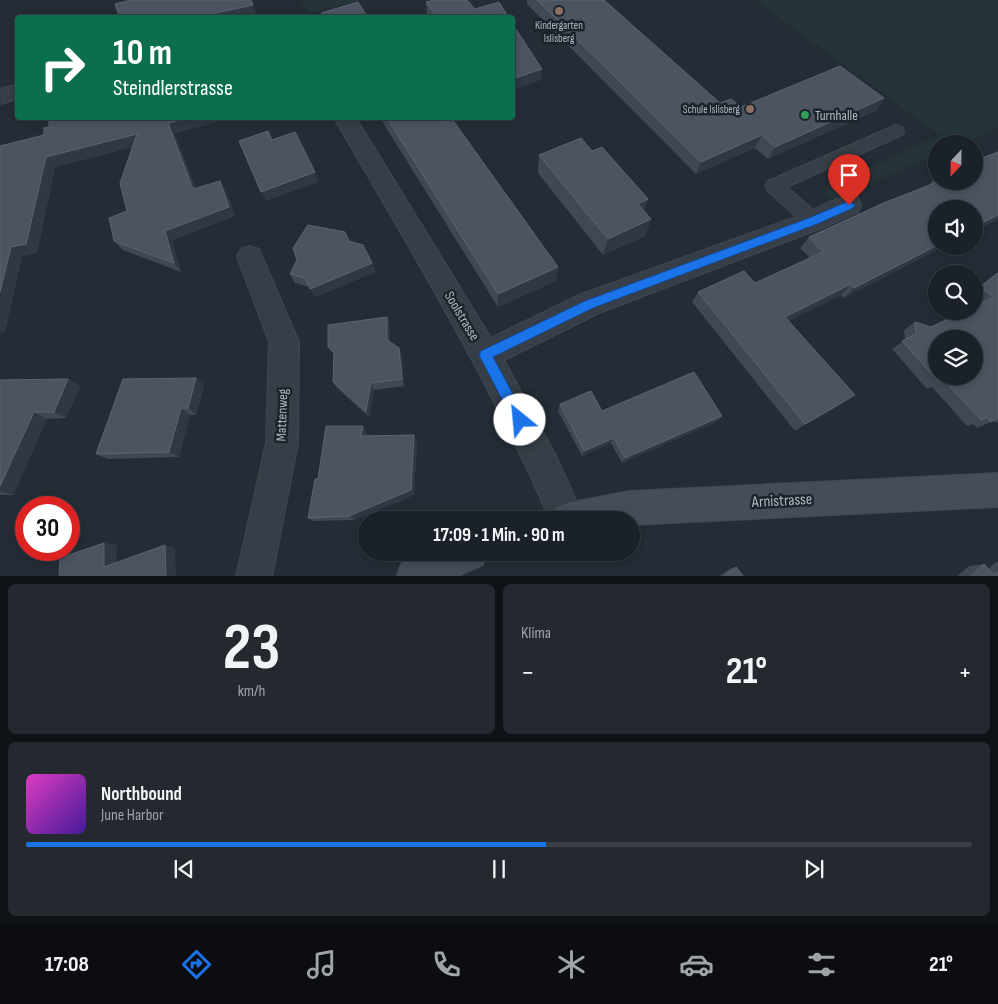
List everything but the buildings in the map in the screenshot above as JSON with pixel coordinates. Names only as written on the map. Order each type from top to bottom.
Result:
[{"type":"street","points":[[0,97],[15,92]]},
{"type":"street","name":"Soolstrasse","points":[[346,120],[485,355],[546,468],[564,511]]},
{"type":"street","points":[[485,355],[589,304],[813,221],[849,205]]},
{"type":"street","name":"Mattenweg","points":[[250,257],[284,342],[282,443],[254,576]]},
{"type":"street","name":"Arnistrasse","points":[[614,511],[629,508],[998,490]]},
{"type":"street","points":[[414,576],[449,561]]},
{"type":"lane","points":[[813,221],[774,186],[896,131]]},
{"type":"shaded area","points":[[300,0],[361,0],[310,13]]},
{"type":"shaded area","points":[[756,0],[998,0],[998,128],[982,135],[940,135]]},
{"type":"shaded area","points":[[928,141],[928,158],[836,198],[827,196],[828,190],[838,183]]},
{"type":"place","name":"Kindergarten Islisberg","points":[[559,11]]},
{"type":"place","name":"Schule Islisberg","points":[[750,109]]},
{"type":"place","name":"Turnhalle","points":[[805,115]]},
{"type":"route","points":[[520,420],[485,355],[589,304],[813,221],[849,205]]}]
